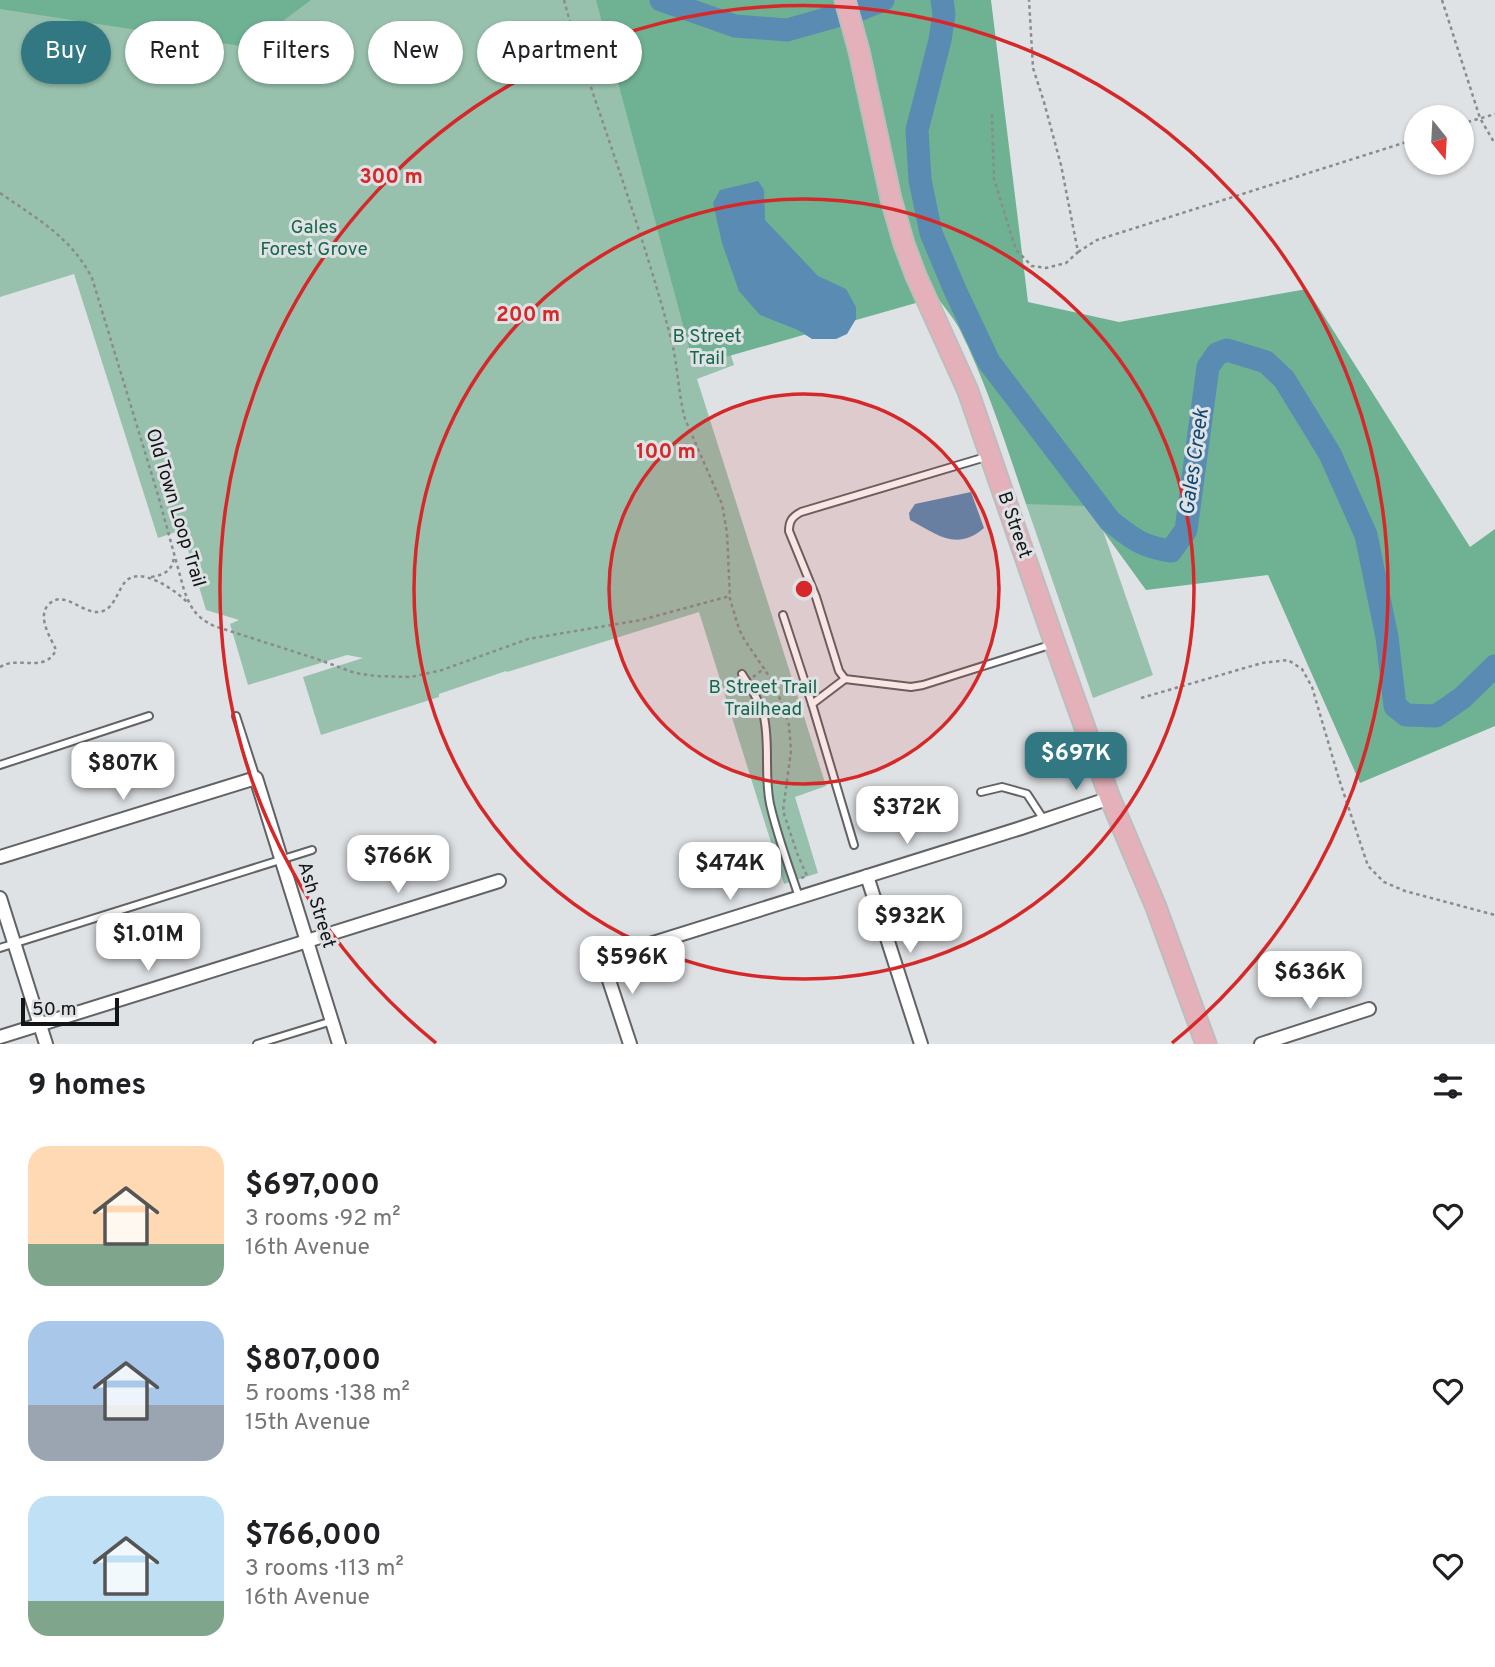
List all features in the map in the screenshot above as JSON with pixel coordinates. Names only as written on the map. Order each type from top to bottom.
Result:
[{"type":"main road","name":"B Street","points":[[845,0],[904,244],[960,372],[1110,797],[1156,907],[1206,1044]]},
{"type":"street","points":[[0,857],[256,778]]},
{"type":"street","name":"Ash Street","points":[[256,778],[339,1044]]},
{"type":"street","points":[[630,1044],[602,959],[1110,797]]},
{"type":"street","points":[[867,876],[921,1044]]},
{"type":"street","points":[[0,1037],[499,881]]},
{"type":"street","points":[[0,898],[46,1044]]},
{"type":"street","points":[[1261,1044],[1369,1009]]},
{"type":"lane","points":[[845,679],[839,671],[816,597],[789,531],[793,516],[991,456]]},
{"type":"lane","points":[[783,615],[854,845]]},
{"type":"lane","points":[[812,704],[845,679],[911,687],[1055,644]]},
{"type":"lane","points":[[741,674],[764,716],[770,806],[799,897]]},
{"type":"lane","points":[[0,765],[149,716]]},
{"type":"lane","points":[[236,716],[256,778]]},
{"type":"lane","points":[[981,792],[1002,787],[1027,794],[1044,820]]},
{"type":"lane","points":[[0,948],[312,850]]},
{"type":"lane","points":[[257,1044],[332,1021]]},
{"type":"path","name":"Old Town Loop Trail","points":[[0,193],[69,244],[92,278],[184,590],[198,617],[214,626],[355,673],[411,677],[442,670],[528,639],[641,620],[730,596],[727,533],[722,504],[685,419],[672,343],[652,271],[564,0]]},
{"type":"path","points":[[1029,0],[1033,68],[1061,165],[1078,252]]},
{"type":"path","points":[[1442,0],[1480,118],[1495,144]]},
{"type":"path","points":[[992,114],[994,180],[1016,250],[1032,266],[1046,268],[1066,263],[1097,240],[1404,143]]},
{"type":"path","points":[[1474,120],[1495,114]]},
{"type":"path","points":[[0,667],[12,663],[41,662],[54,656],[57,650],[48,635],[44,619],[46,609],[55,600],[63,599],[89,610],[103,611],[131,577],[154,577],[167,572],[172,567],[174,551]]},
{"type":"path","points":[[148,577],[190,604]]},
{"type":"path","points":[[1141,698],[1262,663],[1288,660],[1302,669],[1312,687],[1368,866],[1384,882],[1405,891],[1495,915]]},
{"type":"path","points":[[747,682],[765,668]]},
{"type":"green space","name":"Gales Forest Grove","points":[[0,0],[825,0],[712,297],[734,365],[697,379],[826,786],[795,797],[818,873],[784,884],[699,612],[506,671],[439,694],[439,697],[321,735],[303,677],[363,658],[347,655],[248,685],[230,624],[239,620],[206,610],[182,530],[158,538],[74,274],[0,297]]},
{"type":"green space","points":[[0,0],[311,0],[283,21],[238,21],[238,45],[224,43],[224,21],[125,21],[125,28],[111,26],[111,21],[78,21],[0,9]]},
{"type":"green space","name":"B Street Trail","points":[[596,0],[991,0],[1028,302],[1119,322],[1307,289],[1470,547],[1495,529],[1495,726],[1360,783],[1268,575],[1146,590],[1085,506],[1026,504],[978,371],[959,328],[937,297],[694,366],[618,84],[642,84],[642,21],[602,21]]},
{"type":"green space","points":[[939,134],[1081,467],[1153,675],[1093,698],[1026,504],[1029,504]]},
{"type":"water","points":[[758,181],[764,190],[765,220],[818,276],[846,289],[856,307],[856,319],[847,334],[836,339],[812,339],[798,330],[760,315],[739,291],[722,243],[713,203],[720,190]]},
{"type":"water","points":[[971,492],[984,528],[974,535],[955,540],[938,535],[910,520],[909,513],[915,504]]},
{"type":"waterway","name":"Gales Creek","points":[[661,0],[735,26],[787,30],[883,0]]},
{"type":"waterway","name":"Gales Creek","points":[[942,0],[944,14],[940,40],[917,130],[920,180],[931,233],[989,362],[1110,521],[1138,541],[1171,551],[1186,530],[1208,367],[1217,354],[1227,350],[1266,362],[1284,379],[1330,454],[1366,535],[1387,637],[1395,706],[1406,715],[1436,716],[1462,698],[1495,666]]},
{"type":"park label","name":"B Street Trail Trailhead","points":[[763,699]]}]
